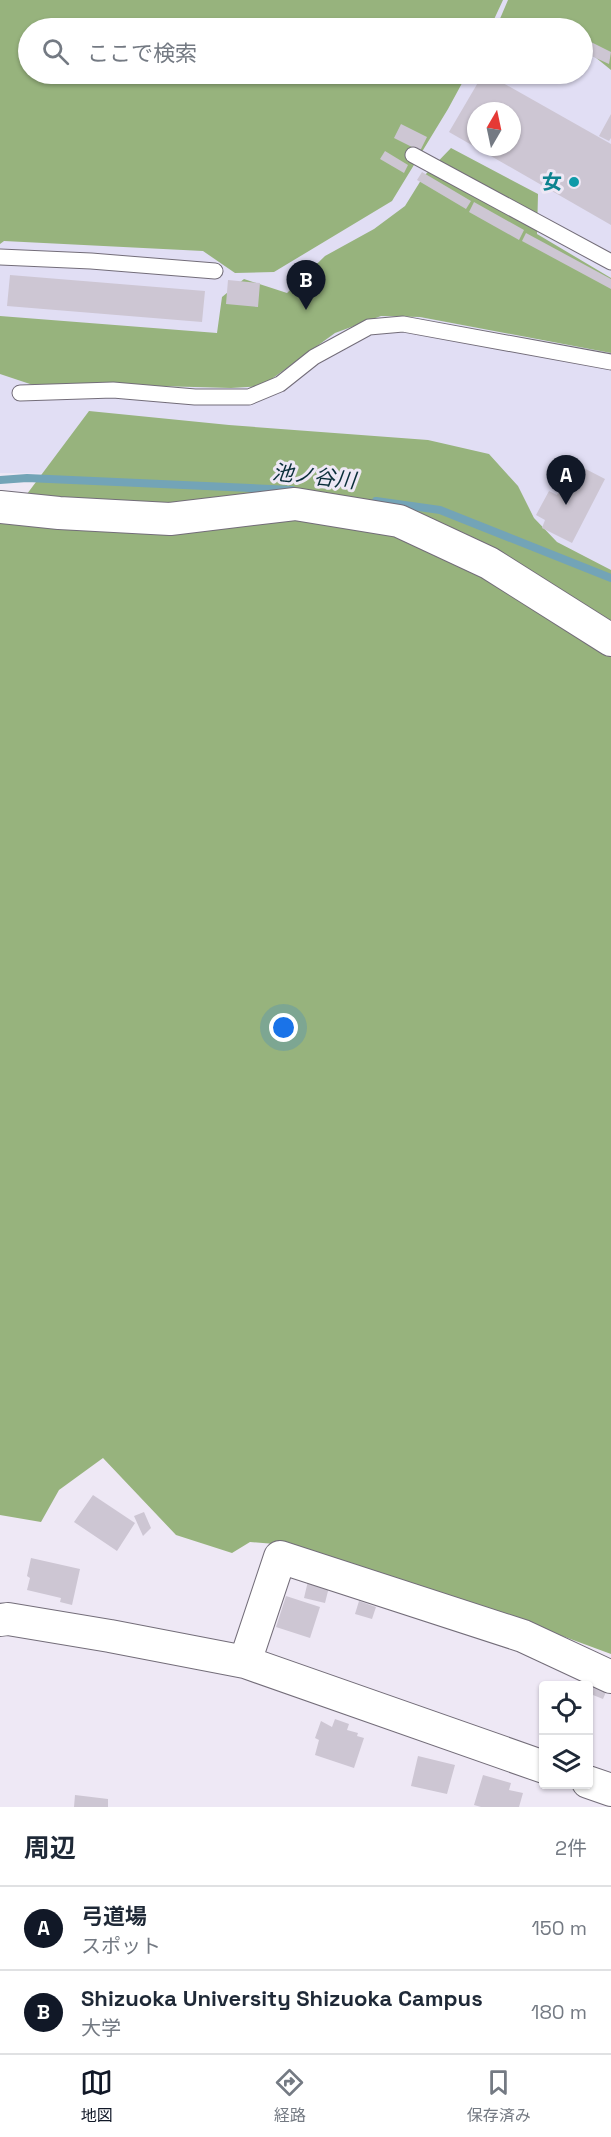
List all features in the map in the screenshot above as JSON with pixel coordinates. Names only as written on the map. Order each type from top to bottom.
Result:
[{"type":"street","points":[[0,507],[59,513],[170,519],[294,504],[399,520],[489,563],[611,640]]},
{"type":"street","points":[[245,1662],[280,1557],[523,1636],[611,1677]]},
{"type":"street","points":[[0,1620],[8,1619],[110,1636],[245,1662],[539,1766]]},
{"type":"street","points":[[593,1784],[611,1790]]},
{"type":"lane","points":[[413,155],[611,262]]},
{"type":"lane","points":[[0,257],[91,261],[214,271]]},
{"type":"lane","points":[[20,393],[113,390],[195,397],[249,397],[280,384],[314,357],[369,327],[403,324],[611,362]]},
{"type":"shaded area","points":[[0,0],[611,0],[611,579],[69,474],[0,473]]},
{"type":"green space","points":[[0,0],[503,0],[495,18],[18,18],[18,84],[462,84],[392,201],[274,272],[235,273],[203,251],[4,241],[0,244]]},
{"type":"green space","points":[[508,0],[611,0],[611,70],[593,56],[593,18],[500,18]]},
{"type":"green space","points":[[451,148],[538,194],[537,234],[611,278],[611,353],[420,317],[381,316],[335,333],[262,386],[231,388],[85,384],[45,389],[0,374],[0,316],[217,333],[222,297],[244,279],[287,293],[325,256],[374,229],[405,206],[423,177]]},
{"type":"green space","points":[[89,411],[229,425],[428,440],[489,454],[518,486],[534,518],[557,542],[611,570],[611,1654],[527,1623],[287,1545],[250,1542],[232,1553],[176,1535],[103,1458],[59,1490],[41,1522],[0,1515],[0,506],[24,498]]},
{"type":"building","points":[[593,43],[611,52],[609,64],[593,57]]},
{"type":"building","name":"女","points":[[477,84],[505,84],[611,144],[611,225],[491,156],[521,156],[521,102],[467,102],[467,142],[449,132]]},
{"type":"building","points":[[611,114],[611,138],[609,141],[599,136]]},
{"type":"building","points":[[401,124],[427,137],[420,151],[394,138]]},
{"type":"building","points":[[385,151],[408,165],[404,173],[380,159]]},
{"type":"building","points":[[422,172],[471,201],[466,209],[417,180]]},
{"type":"building","points":[[474,202],[524,230],[519,240],[469,212]]},
{"type":"building","points":[[526,233],[611,279],[611,289],[522,241]]},
{"type":"building","points":[[10,275],[205,291],[202,322],[7,306]]},
{"type":"building","points":[[228,280],[260,283],[258,307],[226,304]]},
{"type":"building","points":[[574,463],[605,479],[572,543],[542,528],[545,520],[536,515],[549,491],[557,495]]},
{"type":"building","points":[[93,1495],[135,1523],[117,1551],[74,1522]]},
{"type":"building","points":[[144,1512],[151,1528],[143,1536],[134,1516]]},
{"type":"building","points":[[31,1558],[80,1569],[72,1605],[60,1602],[61,1598],[27,1590]]},
{"type":"building","points":[[308,1581],[329,1587],[325,1603],[304,1598]]},
{"type":"building","points":[[286,1596],[320,1607],[310,1638],[276,1627]]},
{"type":"building","points":[[359,1601],[376,1607],[372,1619],[355,1614]]},
{"type":"building","points":[[593,1686],[606,1692],[603,1699],[593,1695]]},
{"type":"building","points":[[335,1719],[349,1724],[347,1730],[358,1733],[357,1736],[364,1738],[354,1768],[315,1755],[319,1740],[315,1738],[321,1721],[332,1727]]},
{"type":"building","points":[[418,1756],[455,1765],[447,1794],[411,1786]]},
{"type":"building","points":[[483,1775],[511,1783],[509,1790],[523,1793],[519,1807],[474,1805]]},
{"type":"building","points":[[75,1795],[108,1799],[108,1807],[74,1807]]},
{"type":"waterway","name":"池ノ谷川","points":[[0,480],[27,478],[292,490]]},
{"type":"waterway","name":"池ノ谷川","points":[[376,501],[440,510],[611,578]]},
{"type":"place","name":"女","points":[[574,182]]},
{"type":"place","name":"Shizuoka University Shizuoka Campus","points":[[306,310]]},
{"type":"place","name":"弓道場","points":[[566,505]]}]
